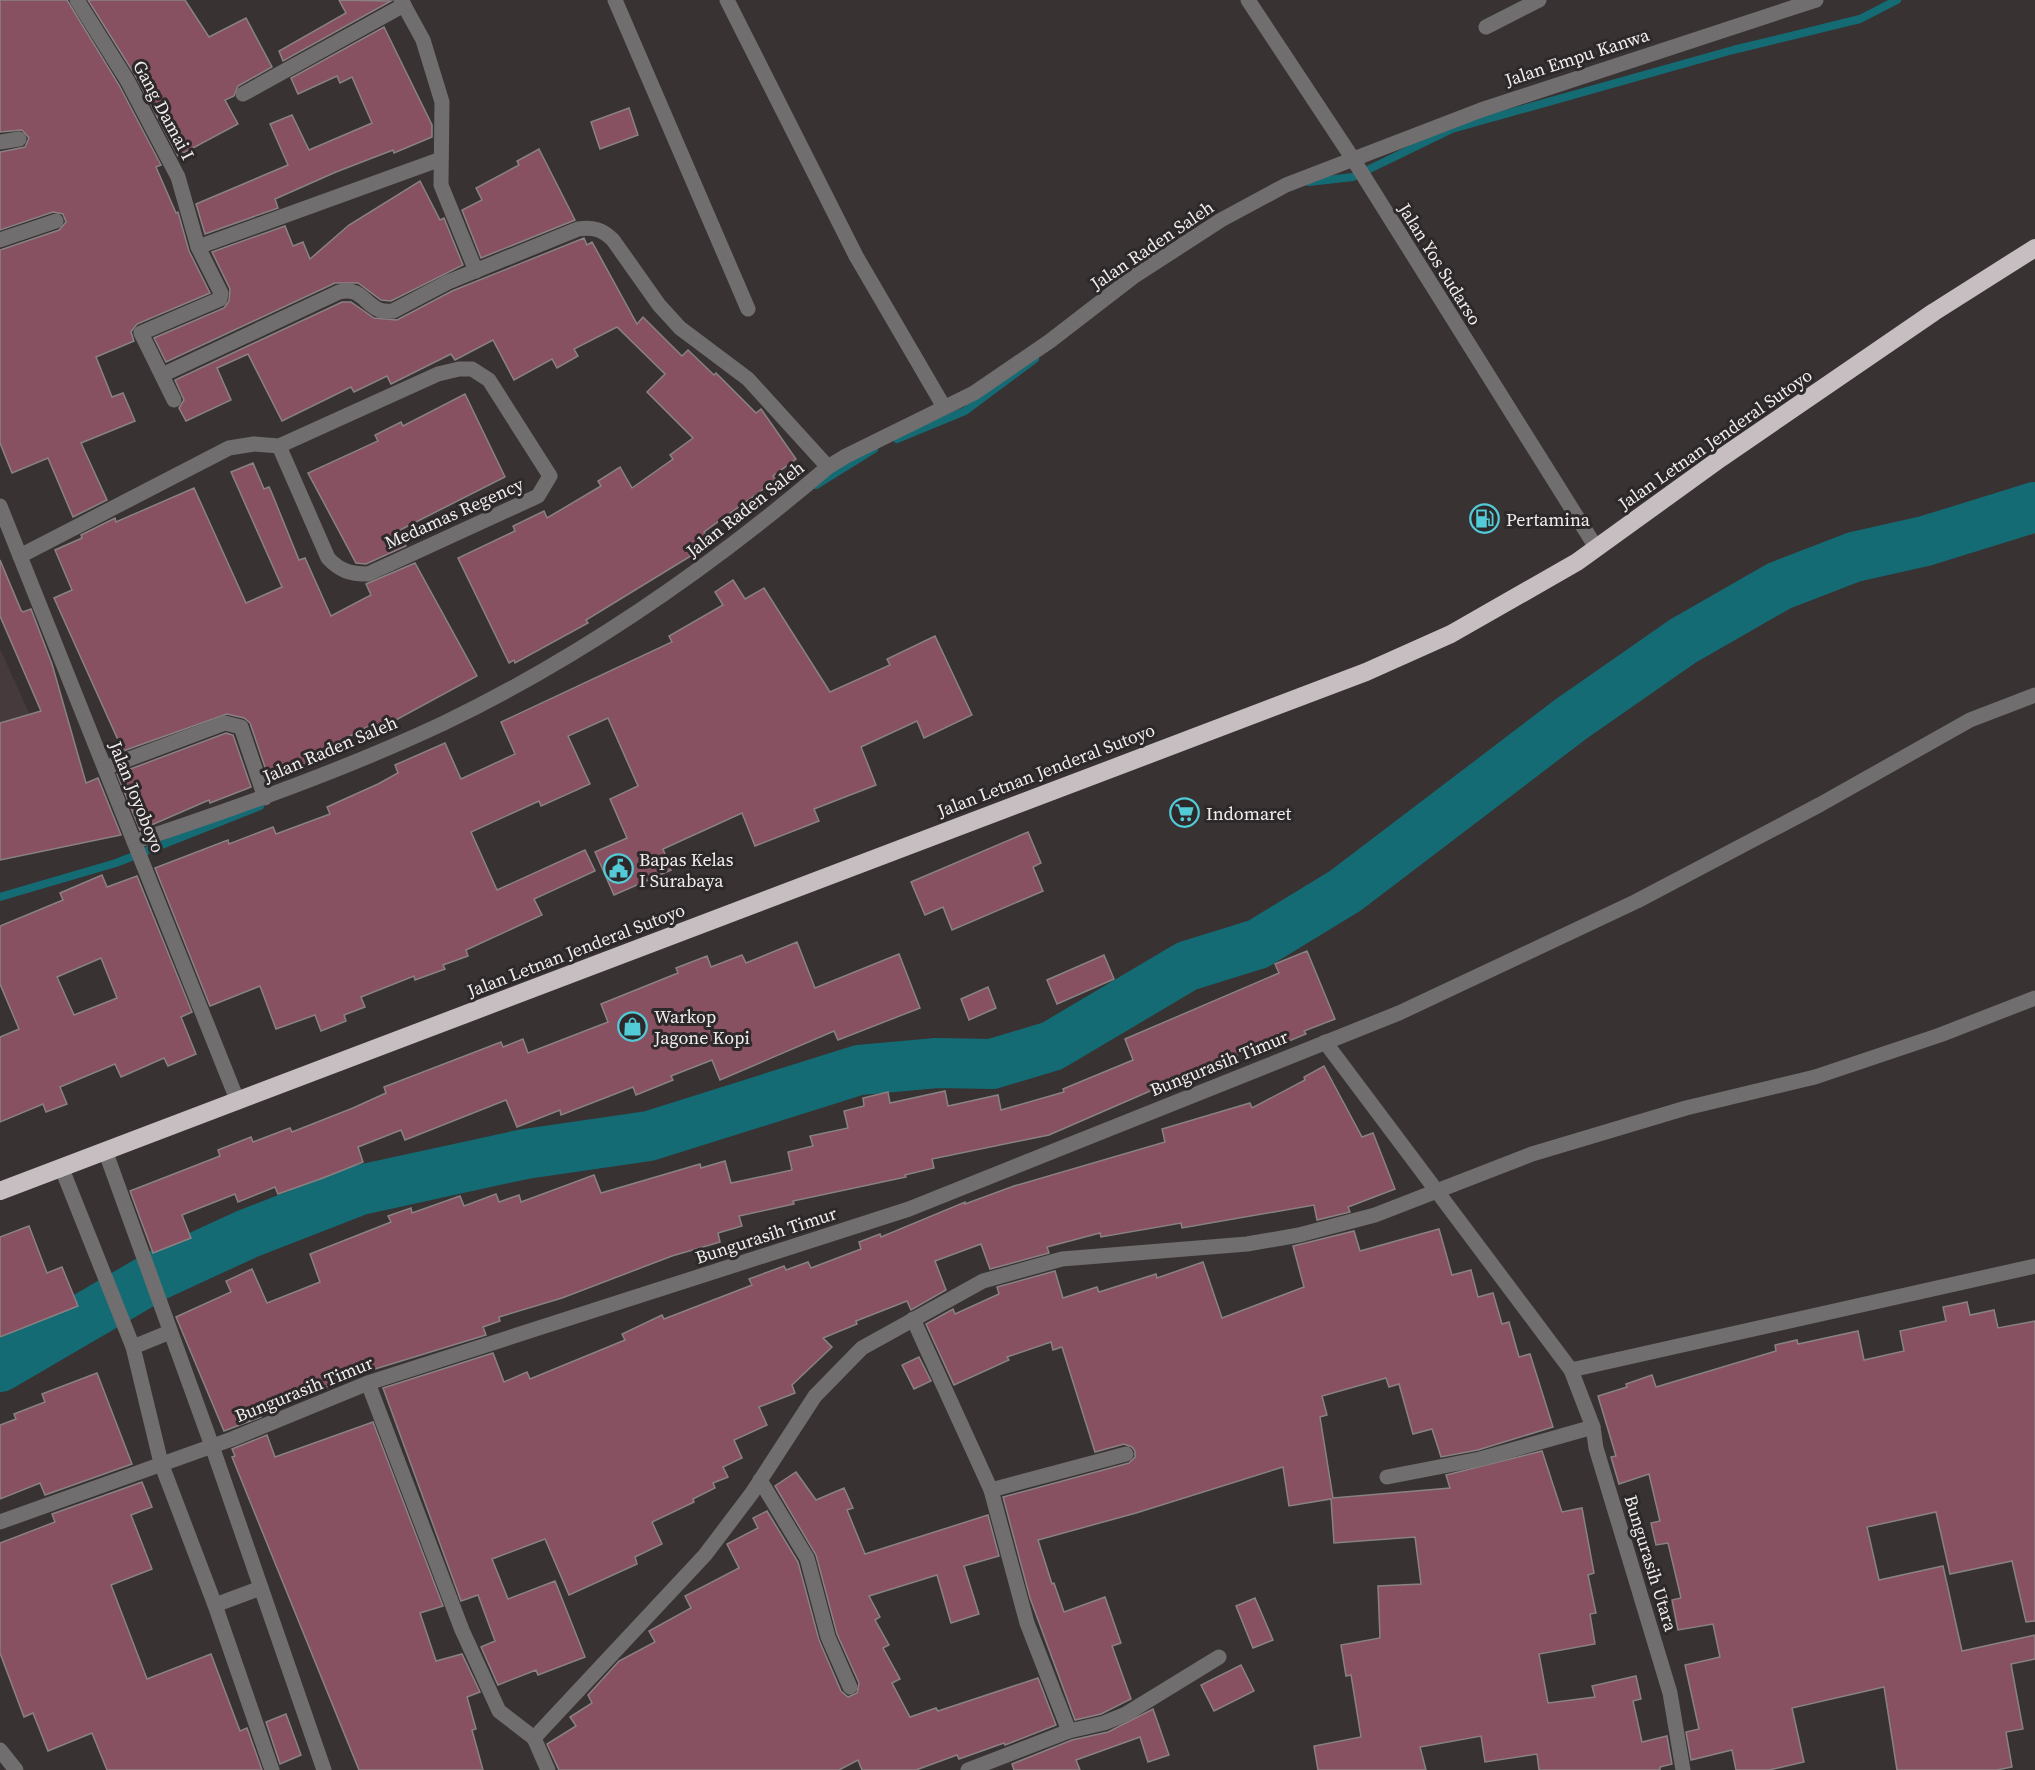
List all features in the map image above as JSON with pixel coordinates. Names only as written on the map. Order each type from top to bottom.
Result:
[{"type":"highway","name":"Jalan Letnan Jenderal Sutoyo","points":[[0,1191],[106,1153],[1366,672],[1450,634],[1535,588],[1597,549],[1730,452],[1934,312],[2035,248]]},
{"type":"street","name":"Gang Damai I","points":[[77,0],[127,80],[178,177],[198,247],[221,293],[220,299],[142,331],[141,336],[162,375]]},
{"type":"street","points":[[615,0],[748,309]]},
{"type":"street","points":[[727,0],[856,256],[944,407]]},
{"type":"street","name":"Jalan Yos Sudarso","points":[[1248,0],[1356,164],[1597,549]]},
{"type":"street","points":[[1486,27],[1539,0]]},
{"type":"street","name":"Jalan Empu Kanwa","points":[[1356,164],[1481,110],[1778,5],[1816,0]]},
{"type":"street","points":[[243,94],[403,2],[423,40],[442,102],[441,185],[476,271]]},
{"type":"street","points":[[0,142],[19,139]]},
{"type":"street","points":[[198,247],[441,159]]},
{"type":"street","name":"Jalan Raden Saleh","points":[[136,846],[265,798],[444,723],[587,644],[715,560],[828,467],[983,387],[1050,341],[1133,277],[1221,220],[1286,185],[1356,164]]},
{"type":"street","points":[[0,240],[56,221]]},
{"type":"street","points":[[174,400],[162,375],[339,292],[350,289],[356,291],[375,308],[384,312],[393,311],[448,282],[578,229],[590,227],[605,232],[659,305],[680,328],[748,379],[828,467]]},
{"type":"street","name":"Medamas Regency","points":[[20,556],[229,448],[254,444],[279,446],[438,374],[459,369],[472,369],[489,380],[550,476],[538,496],[368,574],[354,574],[338,569],[328,558],[279,446]]},
{"type":"street","name":"Jalan Joyoboyo","points":[[0,506],[238,1102]]},
{"type":"street","name":"Bungurasih Timur","points":[[0,1522],[212,1446],[369,1383],[909,1209],[1399,1013],[1637,901],[1821,804],[1970,720],[2035,695]]},
{"type":"street","points":[[105,768],[225,723],[235,723],[241,727],[265,798]]},
{"type":"street","points":[[534,1738],[705,1555],[760,1480],[815,1396],[862,1348],[983,1281],[1062,1259],[1247,1244],[1299,1235],[1375,1215],[1532,1154],[1686,1108],[1815,1077],[1940,1035],[2035,998]]},
{"type":"street","name":"Bungurasih Utara","points":[[1324,1042],[1571,1370],[1593,1427],[1596,1448],[1670,1693],[1683,1770]]},
{"type":"street","points":[[106,1153],[212,1446],[324,1770]]},
{"type":"street","points":[[62,1169],[133,1347],[161,1463],[215,1605],[272,1770]]},
{"type":"street","points":[[1571,1370],[2035,1266]]},
{"type":"street","points":[[913,1319],[991,1490],[1027,1623],[1069,1731]]},
{"type":"street","points":[[133,1347],[170,1332]]},
{"type":"street","points":[[369,1383],[462,1630],[499,1711],[534,1738],[548,1770]]},
{"type":"street","points":[[1387,1477],[1480,1459],[1593,1427]]},
{"type":"street","points":[[991,1490],[1126,1455]]},
{"type":"street","points":[[760,1480],[807,1558],[828,1637],[850,1687]]},
{"type":"street","points":[[215,1605],[261,1588]]},
{"type":"street","points":[[968,1770],[1069,1731],[1104,1723],[1142,1707],[1219,1657]]},
{"type":"street","points":[[0,1750],[16,1770]]},
{"type":"shaded area","points":[[0,649],[31,717],[0,730]]},
{"type":"building","points":[[0,0],[67,0],[119,85],[161,165],[156,167],[176,213],[178,212],[189,251],[210,293],[137,324],[131,332],[134,341],[96,357],[112,397],[123,393],[135,421],[81,443],[107,500],[73,517],[48,458],[12,473],[0,443],[0,250],[59,230],[66,222],[63,214],[53,212],[0,230],[0,152],[25,147],[29,138],[22,130],[0,132]]},
{"type":"building","points":[[88,0],[185,0],[209,37],[246,18],[272,67],[238,86],[234,96],[225,100],[238,124],[178,156],[135,75]]},
{"type":"building","points":[[339,0],[391,1],[283,61],[279,51],[346,13]]},
{"type":"building","points":[[384,27],[432,125],[432,137],[394,153],[393,150],[336,172],[275,199],[278,208],[205,234],[196,204],[288,165],[270,124],[292,115],[309,150],[372,123],[352,77],[340,83],[337,76],[298,94],[291,78]]},
{"type":"building","points":[[629,108],[638,135],[600,149],[591,122]]},
{"type":"building","points":[[539,149],[575,220],[481,258],[462,210],[482,200],[476,188],[519,165],[517,161]]},
{"type":"building","points":[[420,181],[440,220],[444,218],[463,265],[391,301],[381,300],[358,283],[335,283],[166,362],[154,338],[224,308],[229,301],[230,289],[212,252],[285,226],[293,246],[303,242],[310,259],[349,225]]},
{"type":"building","points":[[584,238],[587,245],[592,242],[637,324],[643,317],[682,356],[688,350],[714,375],[716,373],[756,413],[761,409],[796,459],[773,476],[776,480],[704,532],[712,543],[586,620],[588,623],[515,663],[514,660],[509,663],[458,558],[515,531],[513,526],[544,511],[547,518],[601,486],[598,481],[620,467],[632,488],[673,459],[670,455],[693,438],[647,392],[665,374],[617,327],[574,349],[578,356],[557,368],[552,359],[514,380],[493,340],[455,360],[451,354],[391,384],[387,376],[354,392],[351,387],[282,421],[248,354],[217,368],[231,400],[186,421],[179,408],[184,400],[175,380],[342,302],[351,302],[374,318],[397,320],[452,291]]},
{"type":"building","points":[[465,394],[505,477],[398,531],[406,546],[366,564],[356,563],[308,473],[378,441],[375,435],[401,422],[403,426]]},
{"type":"building","points":[[253,463],[264,489],[269,487],[299,560],[305,558],[331,616],[371,595],[366,584],[415,563],[477,676],[372,733],[369,726],[327,748],[329,756],[268,776],[250,723],[244,718],[227,714],[123,751],[54,598],[72,590],[55,550],[82,538],[81,535],[115,518],[116,522],[194,488],[246,603],[282,587],[231,472]]},
{"type":"building","points":[[0,560],[21,610],[23,612],[31,609],[52,664],[86,783],[98,778],[121,835],[0,860],[0,723],[41,711],[0,616]]},
{"type":"building","points":[[733,580],[745,599],[764,588],[830,692],[890,665],[887,659],[935,636],[972,715],[924,738],[917,721],[861,747],[876,785],[814,809],[819,821],[755,846],[742,813],[663,849],[671,870],[614,895],[595,852],[627,838],[610,799],[638,786],[608,718],[568,736],[590,784],[541,806],[539,801],[471,832],[497,890],[585,850],[595,871],[534,899],[542,915],[466,950],[468,956],[443,965],[445,969],[415,980],[414,976],[361,997],[365,1007],[344,1015],[346,1021],[321,1031],[315,1015],[276,1029],[260,986],[210,1006],[155,868],[228,840],[229,844],[273,827],[276,834],[330,814],[327,807],[398,773],[395,765],[445,743],[461,779],[515,754],[501,722],[672,642],[669,636],[723,605],[715,592]]},
{"type":"building","points":[[226,733],[233,735],[251,787],[210,803],[209,800],[140,830],[117,774]]},
{"type":"building","points":[[1028,832],[1041,863],[1033,867],[1043,891],[952,930],[943,907],[925,915],[911,882]]},
{"type":"building","points":[[102,875],[107,887],[137,876],[192,1012],[181,1017],[196,1054],[168,1066],[164,1058],[121,1077],[115,1064],[60,1087],[67,1104],[46,1112],[43,1104],[0,1122],[0,1037],[19,1029],[0,984],[0,926],[63,900],[60,893]],"holes":[[[101,958],[117,998],[74,1015],[57,977]]]},
{"type":"building","points":[[797,942],[815,988],[899,954],[920,1008],[838,1040],[834,1031],[720,1080],[712,1060],[671,1076],[673,1080],[636,1095],[633,1087],[561,1115],[560,1110],[517,1127],[506,1100],[405,1140],[401,1130],[358,1147],[363,1162],[323,1178],[278,1194],[275,1187],[238,1202],[235,1194],[182,1215],[191,1238],[153,1253],[130,1191],[220,1156],[218,1150],[251,1137],[253,1142],[290,1128],[292,1132],[353,1108],[386,1093],[384,1087],[501,1042],[503,1047],[523,1039],[528,1053],[608,1022],[601,1004],[678,973],[676,968],[707,956],[711,967],[742,955],[746,963]]},
{"type":"building","points":[[1307,951],[1335,1019],[1304,1031],[1306,1034],[1265,1051],[1263,1045],[1203,1068],[1049,1135],[932,1159],[934,1168],[905,1175],[906,1177],[793,1201],[794,1204],[739,1216],[742,1226],[718,1233],[720,1242],[672,1256],[562,1298],[499,1317],[500,1321],[483,1327],[486,1335],[375,1369],[259,1412],[261,1417],[224,1431],[176,1317],[231,1292],[226,1281],[252,1269],[267,1303],[320,1282],[310,1254],[391,1222],[388,1216],[411,1208],[412,1213],[460,1196],[464,1206],[496,1194],[499,1202],[519,1195],[521,1202],[594,1175],[601,1193],[700,1164],[701,1168],[725,1161],[731,1183],[792,1170],[788,1152],[813,1146],[810,1136],[848,1128],[844,1111],[864,1106],[863,1098],[888,1092],[890,1103],[945,1091],[948,1106],[998,1095],[1001,1110],[1064,1092],[1063,1089],[1133,1060],[1125,1039],[1279,973],[1275,964]]},
{"type":"building","points":[[1104,955],[1114,979],[1057,1004],[1047,980]]},
{"type":"building","points":[[988,987],[996,1008],[969,1020],[961,999]]},
{"type":"building","points":[[1324,1066],[1362,1137],[1373,1133],[1395,1189],[1348,1207],[1350,1212],[1317,1220],[1314,1205],[1182,1228],[1181,1223],[1101,1237],[1100,1233],[1047,1247],[1049,1253],[990,1269],[981,1244],[935,1261],[946,1290],[911,1310],[907,1301],[856,1321],[857,1324],[823,1338],[832,1347],[792,1385],[795,1393],[759,1407],[767,1425],[734,1440],[742,1458],[723,1467],[728,1477],[713,1483],[715,1488],[693,1499],[694,1502],[652,1522],[662,1544],[635,1557],[637,1564],[569,1595],[545,1539],[492,1559],[508,1599],[555,1581],[585,1657],[538,1675],[536,1670],[498,1685],[481,1647],[495,1641],[478,1595],[461,1601],[383,1388],[493,1353],[504,1382],[527,1372],[530,1379],[625,1340],[622,1334],[662,1315],[664,1319],[752,1285],[749,1279],[784,1266],[786,1270],[808,1262],[811,1268],[861,1249],[859,1242],[880,1234],[881,1237],[965,1202],[965,1204],[1014,1186],[1165,1142],[1162,1129],[1250,1103],[1252,1108],[1305,1080],[1304,1077]]},
{"type":"building","points":[[29,1226],[47,1273],[62,1267],[78,1306],[0,1337],[0,1237]]},
{"type":"building","points":[[1439,1229],[1452,1275],[1471,1270],[1478,1297],[1493,1293],[1502,1324],[1509,1322],[1519,1357],[1530,1354],[1553,1427],[1478,1450],[1441,1457],[1432,1429],[1413,1434],[1399,1384],[1389,1387],[1386,1378],[1322,1396],[1327,1415],[1320,1417],[1333,1498],[1450,1488],[1446,1475],[1542,1451],[1562,1512],[1582,1508],[1594,1573],[1588,1575],[1596,1613],[1590,1614],[1595,1644],[1539,1654],[1548,1703],[1595,1697],[1592,1686],[1636,1676],[1641,1699],[1633,1701],[1642,1742],[1667,1736],[1672,1764],[1660,1767],[1660,1770],[1539,1770],[1537,1754],[1485,1762],[1481,1736],[1420,1747],[1426,1770],[1318,1770],[1314,1746],[1361,1737],[1351,1675],[1346,1676],[1341,1645],[1380,1638],[1378,1586],[1421,1584],[1415,1537],[1334,1543],[1331,1499],[1289,1506],[1283,1467],[1136,1513],[1038,1540],[1064,1612],[1105,1597],[1121,1643],[1112,1646],[1131,1699],[1101,1714],[1075,1720],[1030,1598],[1003,1497],[1129,1463],[1135,1457],[1135,1451],[1124,1444],[1095,1452],[1062,1347],[1053,1350],[1051,1342],[1007,1357],[1009,1360],[954,1385],[926,1324],[953,1309],[955,1314],[999,1294],[997,1287],[1055,1271],[1063,1298],[1097,1287],[1099,1292],[1156,1274],[1157,1278],[1203,1262],[1222,1318],[1304,1287],[1293,1246],[1354,1231],[1360,1251]]},
{"type":"building","points":[[1967,1302],[1970,1315],[1994,1310],[1998,1328],[2035,1321],[2035,1621],[2026,1622],[2012,1561],[1950,1574],[1936,1512],[1867,1527],[1879,1580],[1943,1566],[1962,1651],[2035,1635],[2035,1659],[2011,1664],[2023,1729],[2006,1732],[2012,1767],[1997,1770],[1897,1770],[1884,1687],[1792,1708],[1804,1762],[1769,1770],[1736,1770],[1732,1750],[1691,1760],[1686,1732],[1699,1729],[1685,1665],[1720,1657],[1713,1624],[1678,1630],[1672,1600],[1681,1598],[1668,1543],[1656,1545],[1651,1523],[1660,1521],[1649,1474],[1619,1484],[1611,1457],[1616,1456],[1598,1396],[1627,1387],[1626,1384],[1652,1375],[1656,1387],[1776,1351],[1775,1345],[1797,1340],[1798,1344],[1858,1331],[1864,1360],[1904,1351],[1900,1331],[1946,1321],[1943,1307]]},
{"type":"building","points":[[919,1357],[931,1381],[914,1389],[902,1365]]},
{"type":"building","points":[[97,1373],[132,1464],[45,1495],[40,1483],[0,1499],[0,1425],[16,1419],[14,1414],[45,1402],[42,1394]]},
{"type":"building","points":[[373,1422],[443,1606],[420,1613],[436,1661],[462,1654],[480,1692],[467,1697],[476,1729],[472,1730],[483,1770],[359,1770],[232,1457],[235,1456],[232,1449],[267,1435],[275,1457]]},
{"type":"building","points":[[796,1472],[816,1500],[844,1488],[853,1508],[847,1510],[865,1554],[988,1515],[999,1556],[964,1566],[979,1614],[951,1623],[937,1575],[869,1596],[880,1617],[875,1620],[889,1645],[883,1648],[900,1679],[892,1683],[910,1717],[936,1708],[938,1711],[1038,1678],[1056,1725],[1005,1745],[1004,1743],[959,1759],[957,1755],[916,1770],[862,1770],[858,1760],[839,1770],[559,1770],[547,1744],[576,1726],[570,1717],[592,1703],[588,1695],[619,1661],[655,1642],[649,1631],[691,1608],[685,1596],[739,1568],[727,1544],[758,1528],[753,1518],[767,1511],[798,1562],[819,1640],[841,1691],[848,1697],[857,1693],[859,1683],[837,1634],[816,1555],[775,1486]]},
{"type":"building","points":[[142,1482],[152,1507],[131,1515],[152,1569],[111,1585],[147,1679],[211,1654],[240,1731],[247,1728],[262,1770],[107,1770],[92,1733],[48,1751],[33,1713],[24,1717],[0,1653],[0,1543],[55,1522],[52,1514]]},
{"type":"building","points":[[1255,1598],[1273,1640],[1253,1648],[1236,1606]]},
{"type":"building","points":[[1241,1665],[1254,1691],[1214,1711],[1201,1685]]},
{"type":"building","points":[[1153,1709],[1169,1755],[1148,1762],[1140,1737],[1076,1760],[1080,1770],[1014,1770],[1012,1764],[1072,1740],[1108,1732]]},
{"type":"building","points":[[286,1714],[301,1755],[280,1764],[266,1722]]},
{"type":"waterway","points":[[1309,182],[1353,177],[1452,129],[1733,50],[1860,19],[1897,0]]},
{"type":"waterway","points":[[897,439],[965,411],[1035,359]]},
{"type":"waterway","points":[[816,485],[874,449]]},
{"type":"waterway","points":[[0,1367],[156,1276],[247,1234],[360,1190],[525,1154],[649,1136],[859,1070],[937,1063],[992,1064],[1052,1046],[1187,966],[1258,944],[1345,891],[1571,719],[1683,641],[1779,586],[1854,557],[1925,541],[2035,507]]},
{"type":"waterway","points":[[0,897],[116,863],[260,806]]},
{"type":"place","name":"Pertamina","points":[[1485,519]]},
{"type":"place","name":"Indomaret","points":[[1185,813]]},
{"type":"place","name":"Bapas Kelas I Surabaya","points":[[618,869]]},
{"type":"place","name":"Warkop Jagone Kopi","points":[[633,1026]]}]
